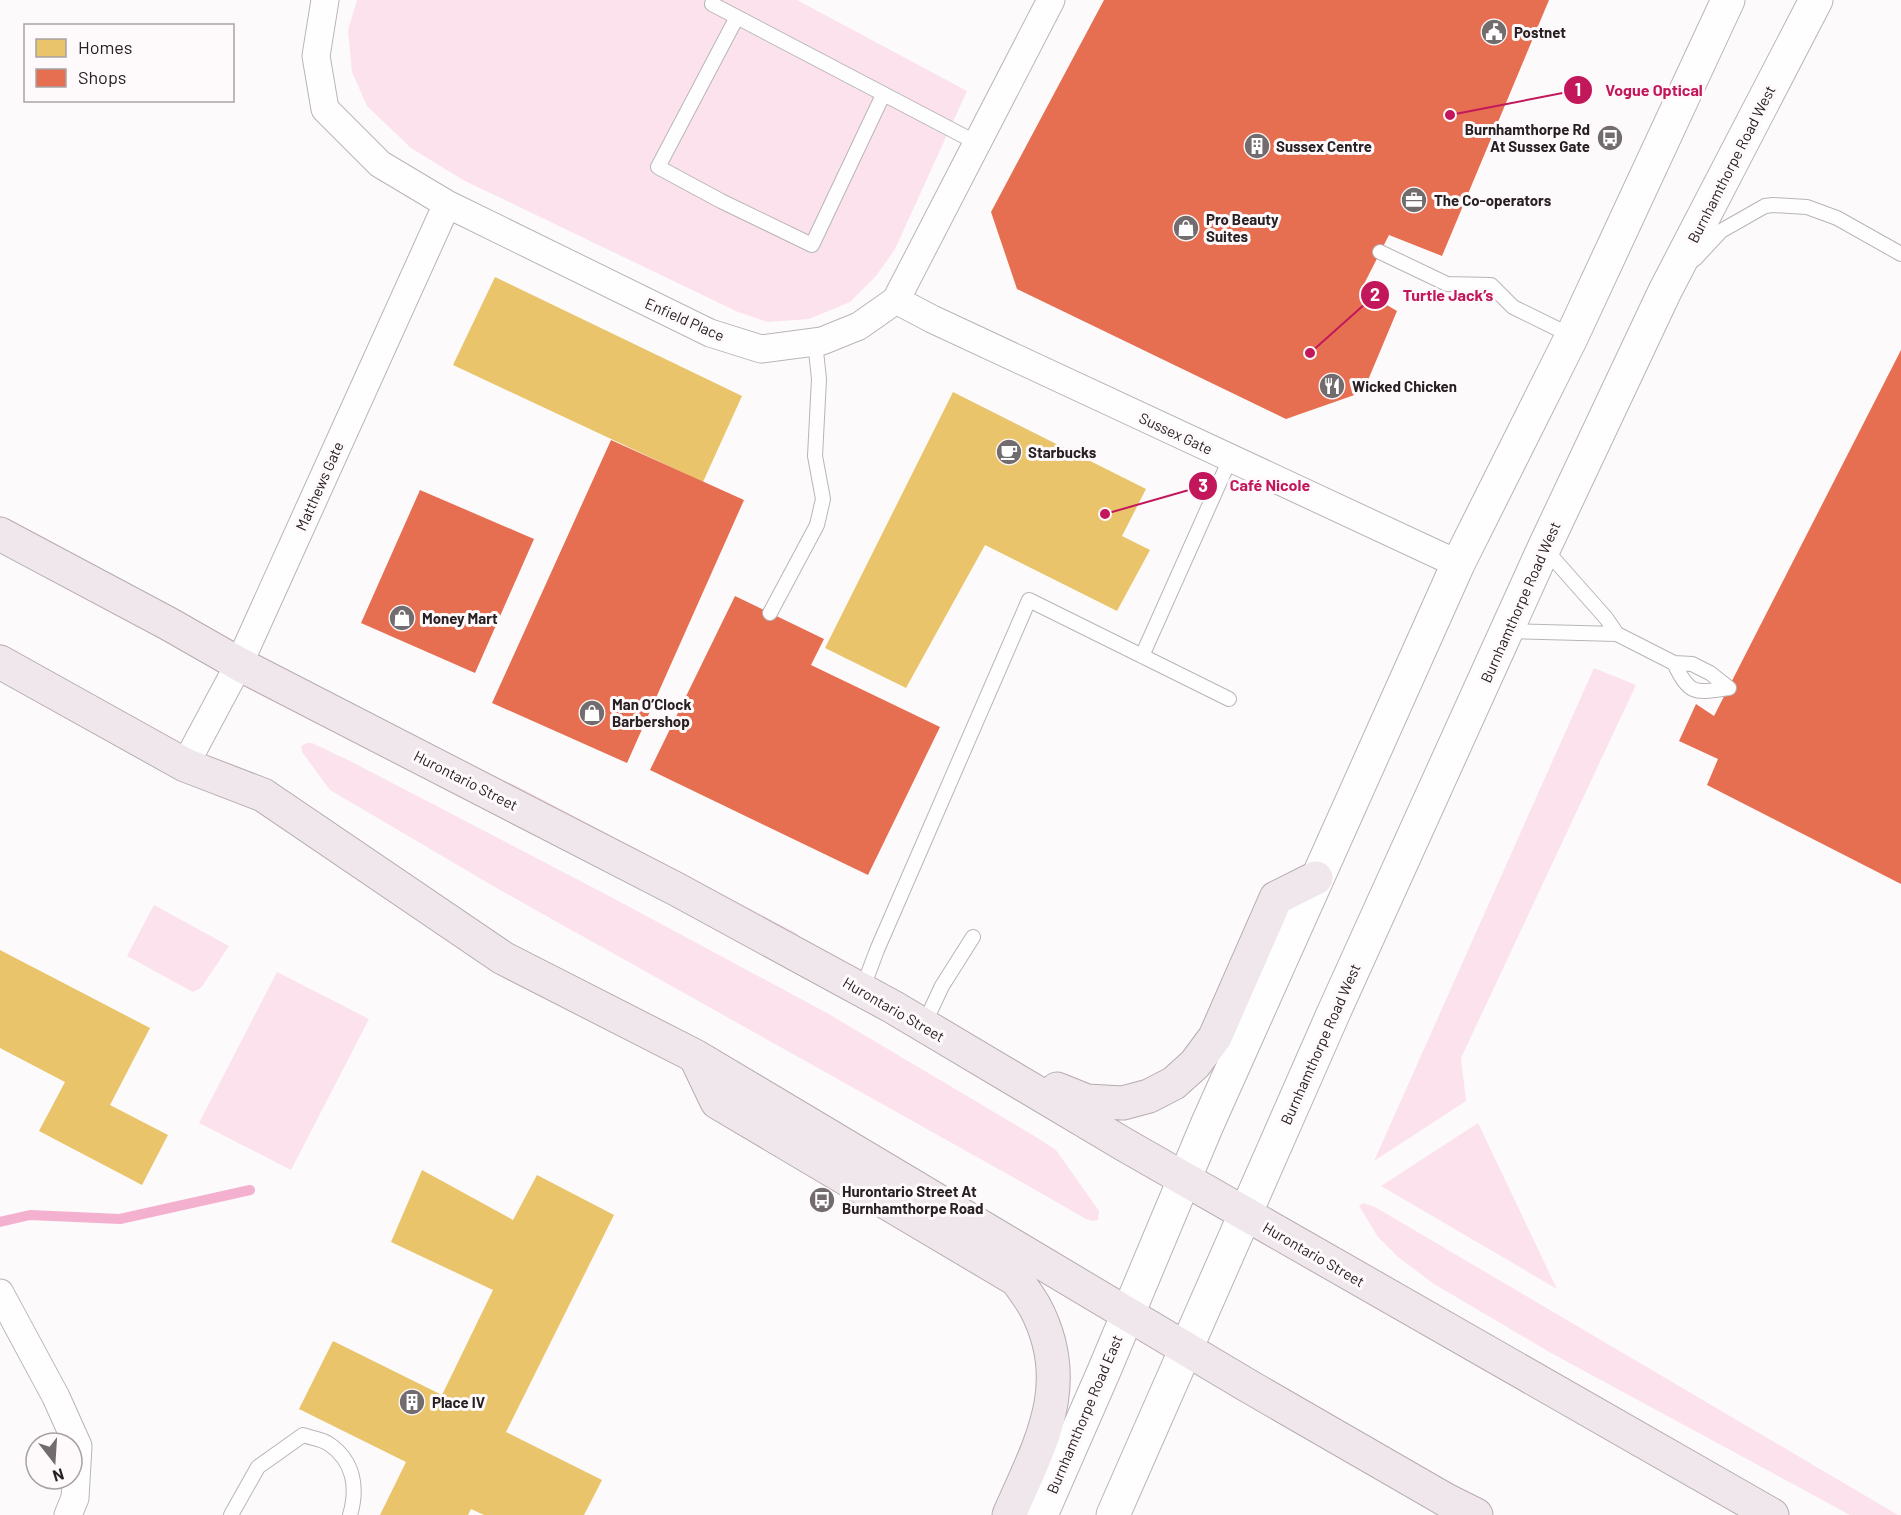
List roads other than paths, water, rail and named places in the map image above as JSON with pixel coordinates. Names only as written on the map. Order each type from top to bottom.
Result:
[{"type":"main road","points":[[1184,1179],[1316,878],[1458,564],[1572,336],[1728,0]]},
{"type":"main road","name":"Burnhamthorpe Road West","points":[[1186,1348],[1338,1003],[1544,548],[1665,291],[1816,0]]},
{"type":"main road","name":"Hurontario Street","points":[[0,534],[239,664],[676,889],[893,1007],[1184,1179],[1772,1515]]},
{"type":"main road","points":[[0,662],[185,765],[263,795],[503,958],[695,1056],[1186,1348],[1476,1515]]},
{"type":"main road","points":[[893,1007],[940,1023],[1048,1085],[1087,1101],[1123,1103],[1149,1096],[1174,1083],[1195,1064],[1215,1037],[1276,897],[1316,878]]},
{"type":"main road","points":[[695,1056],[717,1102],[1017,1280],[1035,1307],[1043,1327],[1050,1349],[1055,1381],[1051,1410],[1042,1438],[1009,1515]]},
{"type":"main road","name":"Burnhamthorpe Road East","points":[[1041,1515],[1184,1179]]},
{"type":"main road","points":[[1113,1515],[1186,1348]]},
{"type":"street","name":"Enfield Place","points":[[325,0],[316,56],[325,109],[380,164],[447,204],[710,333],[761,349],[822,341],[859,326],[896,300],[1051,0]]},
{"type":"street","name":"Matthews Gate","points":[[185,765],[239,664],[447,204]]},
{"type":"street","name":"Sussex Gate","points":[[896,300],[942,324],[1458,564]]},
{"type":"street","points":[[0,1293],[56,1397],[78,1446],[75,1498],[68,1515]]},
{"type":"lane","points":[[712,4],[977,143]]},
{"type":"lane","points":[[737,17],[658,167],[812,245],[883,95]]},
{"type":"lane","points":[[1665,291],[1721,231],[1765,206],[1807,207],[1837,218],[1901,254]]},
{"type":"lane","points":[[1380,252],[1447,284],[1491,285],[1513,307],[1572,336]]},
{"type":"lane","points":[[770,613],[817,525],[823,499],[815,456],[819,379],[815,342]]},
{"type":"lane","points":[[1142,656],[1230,459]]},
{"type":"lane","points":[[1544,548],[1606,618],[1617,634]]},
{"type":"lane","points":[[862,990],[1029,600],[1229,699]]},
{"type":"lane","points":[[1507,631],[1617,634],[1674,663]]},
{"type":"lane","points":[[927,1018],[942,986],[973,937]]},
{"type":"lane","points":[[231,1515],[258,1467],[303,1435],[328,1443],[344,1457],[355,1483],[350,1515]]},
{"type":"waterway","points":[[0,1222],[30,1215],[120,1219],[250,1190]]},
{"type":"place","name":"Postnet","points":[[1494,32]]},
{"type":"place","name":"Vogue Optical","points":[[1450,115]]},
{"type":"place","name":"Burnhamthorpe Rd At Sussex Gate","points":[[1610,138]]},
{"type":"place","name":"Sussex Centre","points":[[1257,146]]},
{"type":"place","name":"The Co-operators","points":[[1414,200]]},
{"type":"place","name":"Pro Beauty Suites","points":[[1186,228]]},
{"type":"place","name":"Turtle Jack’s","points":[[1310,353]]},
{"type":"place","name":"Wicked Chicken","points":[[1332,386]]},
{"type":"place","name":"Starbucks","points":[[1009,452]]},
{"type":"place","name":"Café Nicole","points":[[1105,514]]},
{"type":"place","name":"Money Mart","points":[[402,618]]},
{"type":"place","name":"Man O’Clock Barbershop","points":[[592,713]]},
{"type":"place","name":"Hurontario Street At Burnhamthorpe Road","points":[[822,1200]]},
{"type":"place","name":"Place IV","points":[[412,1402]]}]
